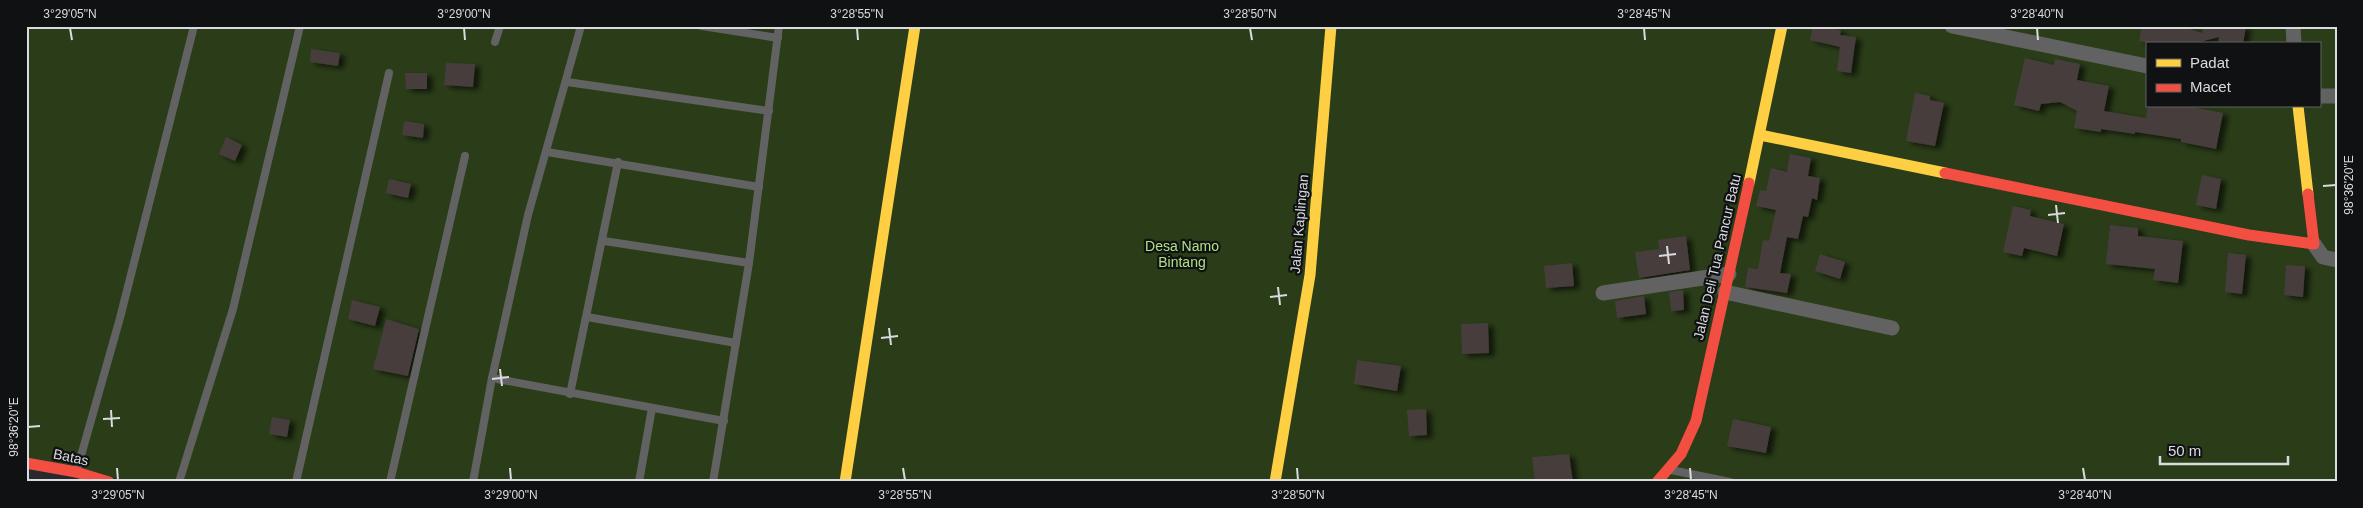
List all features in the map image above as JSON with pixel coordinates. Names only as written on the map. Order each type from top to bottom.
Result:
[{"type":"street","points":[[845,482],[915,26]]},
{"type":"street","name":"Jalan Kaplingan","points":[[1275,482],[1310,275],[1331,26]]},
{"type":"street","name":"Jalan Deli Tua Pancur Batu","points":[[1657,482],[1671,470],[1684,452],[1696,421],[1760,135],[1782,26]]},
{"type":"street","points":[[1952,26],[2146,66]]},
{"type":"street","points":[[2293,26],[2294,42]]},
{"type":"street","points":[[2320,96],[2337,96]]},
{"type":"street","points":[[2298,108],[2314,244],[2324,257],[2337,260]]},
{"type":"street","points":[[1760,135],[2249,235],[2314,244]]},
{"type":"street","points":[[1603,293],[1729,274]]},
{"type":"street","points":[[1725,292],[1892,328]]},
{"type":"street","name":"Batas","points":[[26,463],[76,472],[109,482]]},
{"type":"lane","points":[[76,472],[120,318],[194,26]]},
{"type":"lane","points":[[179,482],[233,309],[300,26]]},
{"type":"lane","points":[[495,42],[500,26]]},
{"type":"lane","points":[[474,482],[492,378],[528,215],[548,152],[581,26]]},
{"type":"lane","points":[[702,26],[778,38]]},
{"type":"lane","points":[[713,482],[750,263],[779,26]]},
{"type":"lane","points":[[296,482],[389,73]]},
{"type":"lane","points":[[567,82],[770,111]]},
{"type":"lane","points":[[548,152],[618,162],[759,187]]},
{"type":"lane","points":[[390,482],[465,156]]},
{"type":"lane","points":[[570,394],[604,241],[618,162]]},
{"type":"lane","points":[[604,241],[750,263]]},
{"type":"lane","points":[[587,317],[736,342]]},
{"type":"lane","points":[[492,378],[570,394],[724,421]]},
{"type":"lane","points":[[639,482],[652,408]]},
{"type":"lane","points":[[1671,470],[1730,482]]},
{"type":"green space","name":"Desa Namo Bintang","points":[[26,26],[2337,26],[2337,482],[138,482],[26,463]]},
{"type":"building","points":[[1813,26],[1841,30],[1840,35],[1856,37],[1851,73],[1837,71],[1840,47],[1810,40]]},
{"type":"building","points":[[2142,26],[2180,26],[2202,33],[2204,26],[2246,26],[2243,42],[2218,42],[2219,37],[2200,42],[2139,41]]},
{"type":"building","points":[[311,49],[340,53],[338,66],[310,62]]},
{"type":"building","points":[[2025,58],[2054,65],[2055,59],[2080,64],[2077,80],[2109,86],[2104,111],[2146,118],[2148,108],[2197,108],[2223,113],[2216,149],[2181,142],[2181,139],[2135,132],[2135,134],[2101,129],[2101,132],[2074,128],[2077,111],[2060,102],[2041,104],[2039,111],[2014,105]]},
{"type":"building","points":[[446,63],[475,64],[473,87],[444,85]]},
{"type":"building","points":[[405,73],[427,73],[427,89],[406,89]]},
{"type":"building","points":[[1915,93],[1930,96],[1930,100],[1944,103],[1935,146],[1906,141]]},
{"type":"building","points":[[404,121],[424,124],[423,138],[402,135]]},
{"type":"building","points":[[226,137],[242,145],[235,161],[219,154]]},
{"type":"building","points":[[1790,154],[1811,158],[1808,176],[1820,178],[1817,200],[1812,198],[1808,217],[1803,216],[1798,239],[1787,237],[1780,273],[1791,274],[1787,293],[1745,287],[1748,268],[1758,269],[1763,240],[1769,241],[1776,210],[1756,206],[1760,190],[1766,191],[1771,168],[1787,172]]},
{"type":"building","points":[[2202,175],[2221,179],[2216,209],[2196,205]]},
{"type":"building","points":[[389,179],[411,184],[408,198],[386,193]]},
{"type":"building","points":[[2013,206],[2031,210],[2030,216],[2064,224],[2057,256],[2024,248],[2022,256],[2003,252]]},
{"type":"building","points":[[2110,225],[2138,228],[2138,236],[2183,241],[2178,283],[2153,280],[2155,269],[2106,264]]},
{"type":"building","points":[[1686,236],[1690,270],[1639,278],[1635,252],[1659,249],[1658,240]]},
{"type":"building","points":[[2228,253],[2246,255],[2242,294],[2225,292]]},
{"type":"building","points":[[1820,254],[1845,262],[1840,279],[1815,271]]},
{"type":"building","points":[[1572,263],[1574,286],[1546,288],[1544,266]]},
{"type":"building","points":[[2286,265],[2305,266],[2303,297],[2284,295]]},
{"type":"building","points":[[1683,290],[1684,310],[1671,311],[1669,292]]},
{"type":"building","points":[[1644,296],[1646,314],[1617,318],[1615,301]]},
{"type":"building","points":[[352,300],[380,307],[375,326],[348,319]]},
{"type":"building","points":[[386,319],[419,329],[408,376],[373,369]]},
{"type":"building","points":[[1488,323],[1489,353],[1462,354],[1461,324]]},
{"type":"building","points":[[1357,360],[1401,366],[1397,391],[1354,384]]},
{"type":"building","points":[[1426,409],[1427,435],[1409,436],[1407,410]]},
{"type":"building","points":[[272,417],[290,420],[287,437],[269,434]]},
{"type":"building","points":[[1733,419],[1771,427],[1766,453],[1727,446]]},
{"type":"building","points":[[1569,454],[1573,482],[1535,482],[1532,457]]},
{"type":"traffic: slow","points":[[845,482],[915,26]]},
{"type":"traffic: slow","points":[[1275,482],[1310,275],[1331,26]]},
{"type":"traffic: slow","points":[[1749,183],[1782,26]]},
{"type":"traffic: slow","points":[[2298,108],[2308,194]]},
{"type":"traffic: slow","points":[[1760,135],[1945,173]]},
{"type":"traffic: jam","points":[[1945,173],[2249,235],[2314,244],[2308,194]]},
{"type":"traffic: jam","points":[[1657,482],[1681,454],[1696,421],[1749,183]]},
{"type":"traffic: jam","points":[[26,463],[76,472],[109,482]]}]
